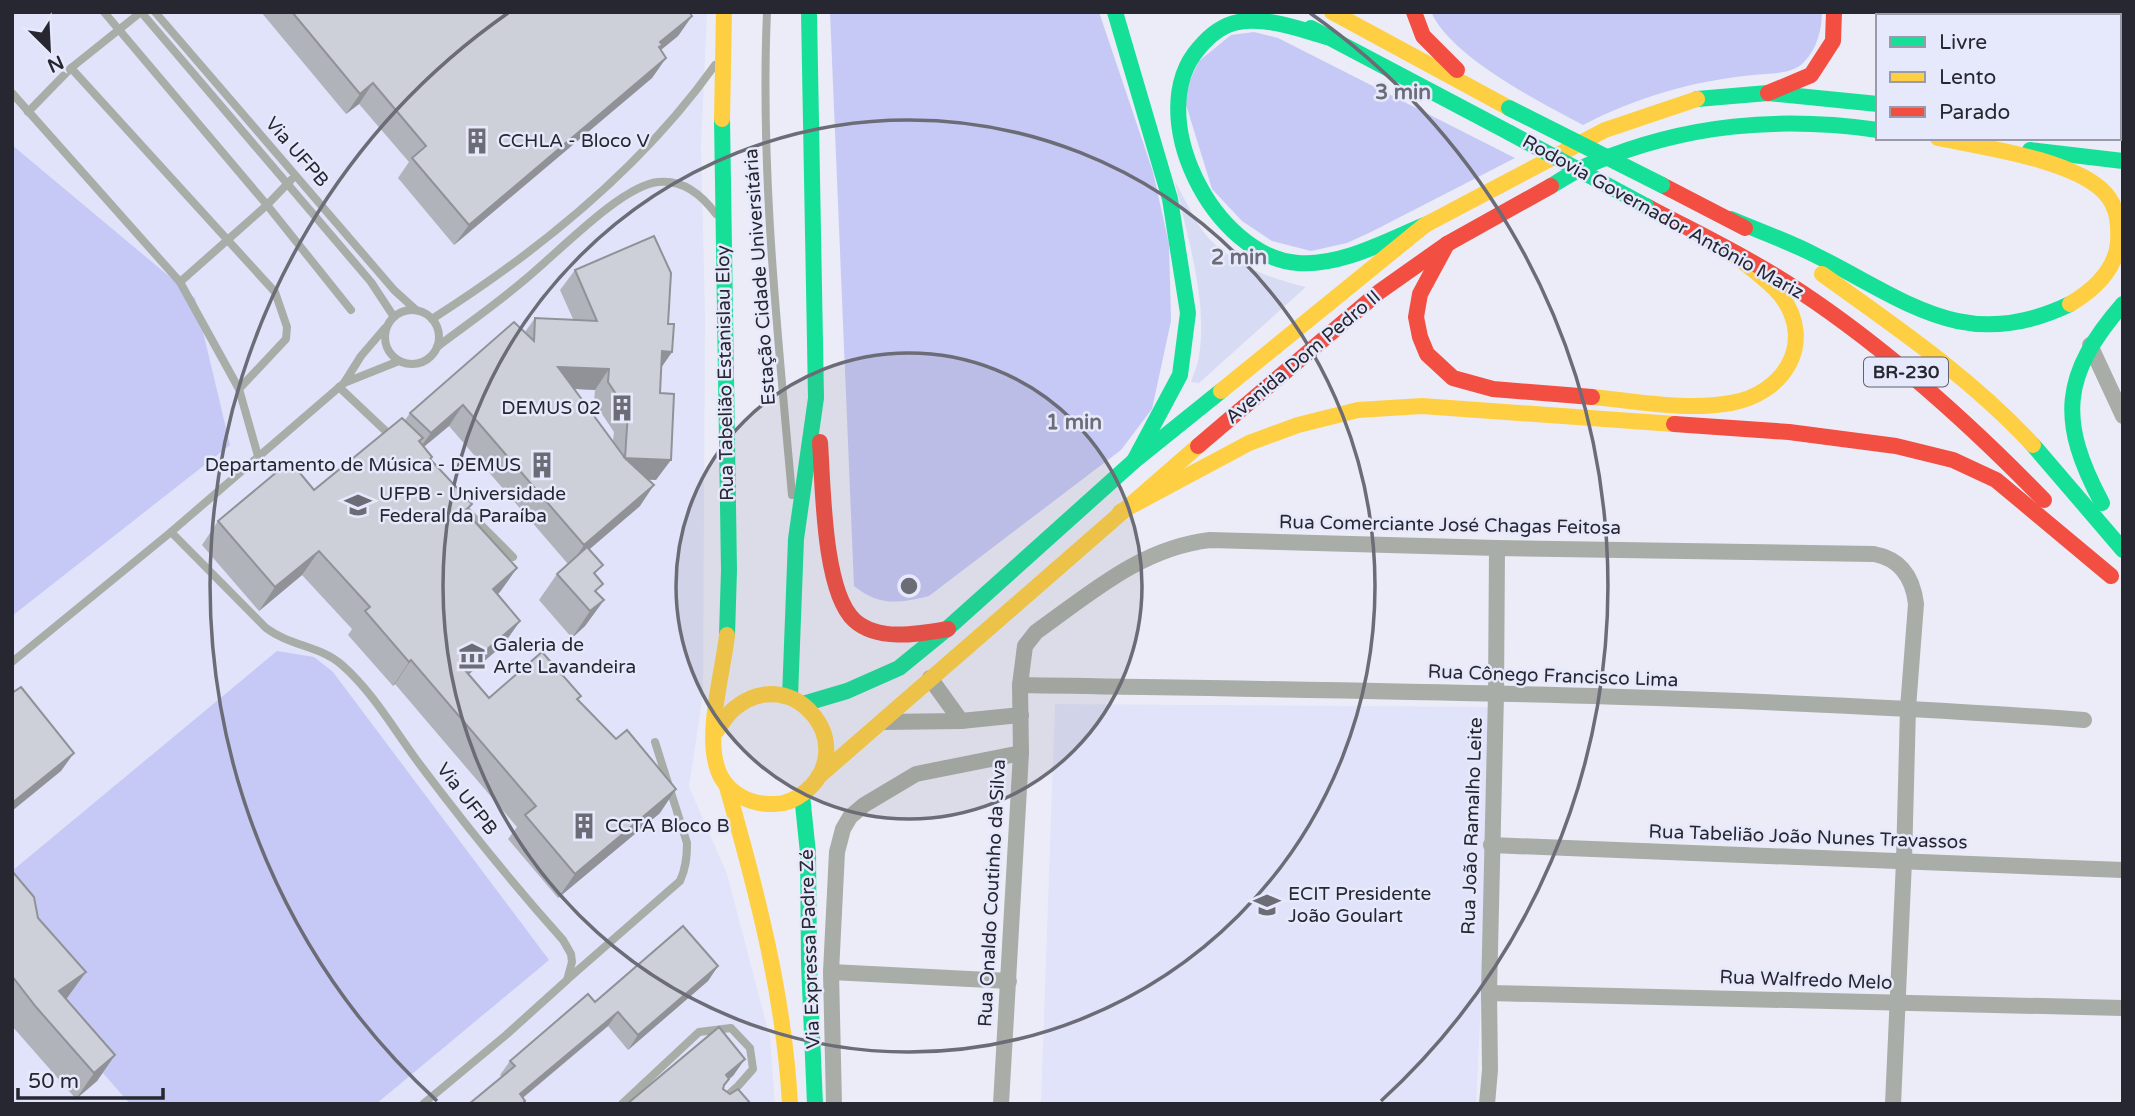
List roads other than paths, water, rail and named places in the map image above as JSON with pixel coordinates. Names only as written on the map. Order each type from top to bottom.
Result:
[{"type":"main road","name":"Rua Tabelião Estanislau Eloy","points":[[715,733],[728,624],[722,222],[723,12]]},
{"type":"main road","points":[[809,12],[816,398],[830,563],[846,612],[856,622],[877,631],[900,635],[948,628]]},
{"type":"main road","points":[[1115,12],[1170,198],[1188,313],[1180,375],[1134,461]]},
{"type":"main road","name":"Rodovia Governador Antônio Mariz","points":[[1284,12],[1725,248],[1807,296],[1902,369],[2004,457],[2063,519],[2123,592]]},
{"type":"main road","name":"Rodovia Governador Antônio Mariz","points":[[1332,12],[1503,105],[1731,219],[1819,271],[1903,332],[1987,400],[2071,484],[2123,550]]},
{"type":"main road","points":[[1414,12],[1423,36],[1458,71],[1503,105]]},
{"type":"main road","points":[[1768,93],[1811,75],[1833,41],[1834,12]]},
{"type":"main road","points":[[1327,37],[1267,22],[1239,22],[1217,31],[1202,43],[1188,61],[1181,78],[1178,98],[1185,145],[1197,181],[1215,212],[1237,236],[1260,252],[1277,259],[1300,263],[1321,261],[1353,253],[1425,225]]},
{"type":"main road","name":"Avenida Dom Pedro II","points":[[797,700],[873,681],[898,667],[948,628],[1134,461],[1425,225],[1605,130],[1690,100],[1768,93],[1876,104]]},
{"type":"main road","name":"Avenida Dom Pedro II","points":[[818,777],[1120,512],[1379,292],[1447,244],[1592,163],[1686,132],[1752,123],[1835,124],[1876,130]]},
{"type":"main road","points":[[1731,219],[1811,253],[1935,315],[1981,326],[2018,324],[2044,316],[2080,299],[2097,284],[2109,268],[2119,237],[2118,219],[2104,191],[2089,179],[2060,167],[1947,140]]},
{"type":"main road","points":[[1955,140],[2123,161]]},
{"type":"main road","points":[[1447,244],[1420,294],[1416,317],[1427,354],[1453,377],[1493,389],[1699,406],[1733,403],[1762,392],[1784,375],[1797,346],[1793,318],[1781,296],[1725,248]]},
{"type":"main road","points":[[2123,304],[2107,320],[2090,345],[2076,375],[2070,406],[2073,435],[2082,464],[2100,500],[2123,535]]},
{"type":"main road","points":[[797,700],[794,637],[796,539],[816,398]]},
{"type":"main road","points":[[1120,512],[1249,443],[1298,425],[1358,410],[1422,406],[1789,432],[1896,446],[1953,460],[1996,480],[2111,576]]},
{"type":"main road","points":[[770,692],[797,700],[818,718],[826,737],[826,757],[818,777],[802,795],[784,803],[764,805],[744,799],[727,787],[716,761],[715,733],[724,717],[737,704],[752,695],[770,692]]},
{"type":"main road","name":"Via Expressa Padre Zé","points":[[727,787],[764,917],[789,1067],[790,1104]]},
{"type":"main road","name":"Via Expressa Padre Zé","points":[[802,795],[808,853],[815,1104]]},
{"type":"street","points":[[2090,345],[2123,416]]},
{"type":"street","name":"Rua Comerciante José Chagas Feitosa","points":[[1020,685],[1023,652],[1036,632],[1133,564],[1184,543],[1210,540],[1874,554],[1887,556],[1902,568],[1914,590],[1916,604],[1908,708]]},
{"type":"street","name":"Rua João Ramalho Leite","points":[[1487,1104],[1490,1070],[1497,548]]},
{"type":"street","points":[[930,678],[961,721]]},
{"type":"street","name":"Rua Cônego Francisco Lima","points":[[1020,685],[1496,694],[1908,708],[2084,720]]},
{"type":"street","name":"Rua Onaldo Coutinho da Silva","points":[[1001,1104],[1021,753],[1020,685]]},
{"type":"street","points":[[1894,1104],[1908,708]]},
{"type":"street","points":[[882,722],[961,721],[1021,715]]},
{"type":"street","points":[[834,1104],[831,972],[837,852],[843,830],[850,817],[880,794],[916,774],[1021,753]]},
{"type":"street","name":"Rua Tabelião João Nunes Travassos","points":[[1491,845],[2123,870]]},
{"type":"street","points":[[831,972],[1009,981]]},
{"type":"street","name":"Rua Walfredo Melo","points":[[1489,993],[2123,1008]]},
{"type":"lane","points":[[104,12],[267,205],[351,310]]},
{"type":"lane","points":[[28,112],[71,68],[141,12]]},
{"type":"lane","name":"Via UFPB","points":[[141,12],[371,282],[394,317]]},
{"type":"lane","name":"Via UFPB","points":[[155,12],[394,289],[416,310],[432,319]]},
{"type":"lane","name":"Estação Cidade Universitária","points":[[767,12],[764,73],[775,302],[796,539]]},
{"type":"lane","points":[[387,326],[386,346],[391,355],[399,361],[421,363],[431,357],[439,337],[432,319],[526,255],[610,182],[657,138],[692,98],[721,57]]},
{"type":"lane","points":[[71,68],[275,292],[287,327],[286,339],[239,389]]},
{"type":"lane","points":[[12,93],[180,282],[239,389],[258,456]]},
{"type":"lane","points":[[180,282],[296,176]]},
{"type":"lane","points":[[437,347],[522,282],[608,207],[633,190],[657,182],[681,184],[708,203],[722,222]]},
{"type":"lane","points":[[12,662],[342,385],[361,356],[394,317],[404,311],[416,310]]},
{"type":"lane","points":[[342,385],[399,361]]},
{"type":"lane","points":[[342,385],[400,444]]},
{"type":"lane","points":[[457,501],[513,557]]},
{"type":"lane","name":"Via UFPB","points":[[171,531],[267,628],[278,637],[332,658],[369,694],[454,809],[563,940],[571,954],[572,962],[567,980]]},
{"type":"lane","points":[[423,1104],[506,1035],[680,881],[687,860],[687,843],[655,742]]},
{"type":"lane","points":[[622,1104],[699,1032],[731,1028],[750,1048],[753,1069],[718,1104]]},
{"type":"place","name":"CCHLA - Bloco V","points":[[477,141]]},
{"type":"place","name":"DEMUS 02","points":[[622,408]]},
{"type":"place","name":"Departamento de Música - DEMUS","points":[[542,465]]},
{"type":"place","name":"UFPB - Universidade Federal da Paraíba","points":[[358,505]]},
{"type":"place","name":"Galeria de Arte Lavandeira","points":[[472,656]]},
{"type":"place","name":"CCTA Bloco B","points":[[584,826]]},
{"type":"place","name":"ECIT Presidente João Goulart","points":[[1267,905]]}]
